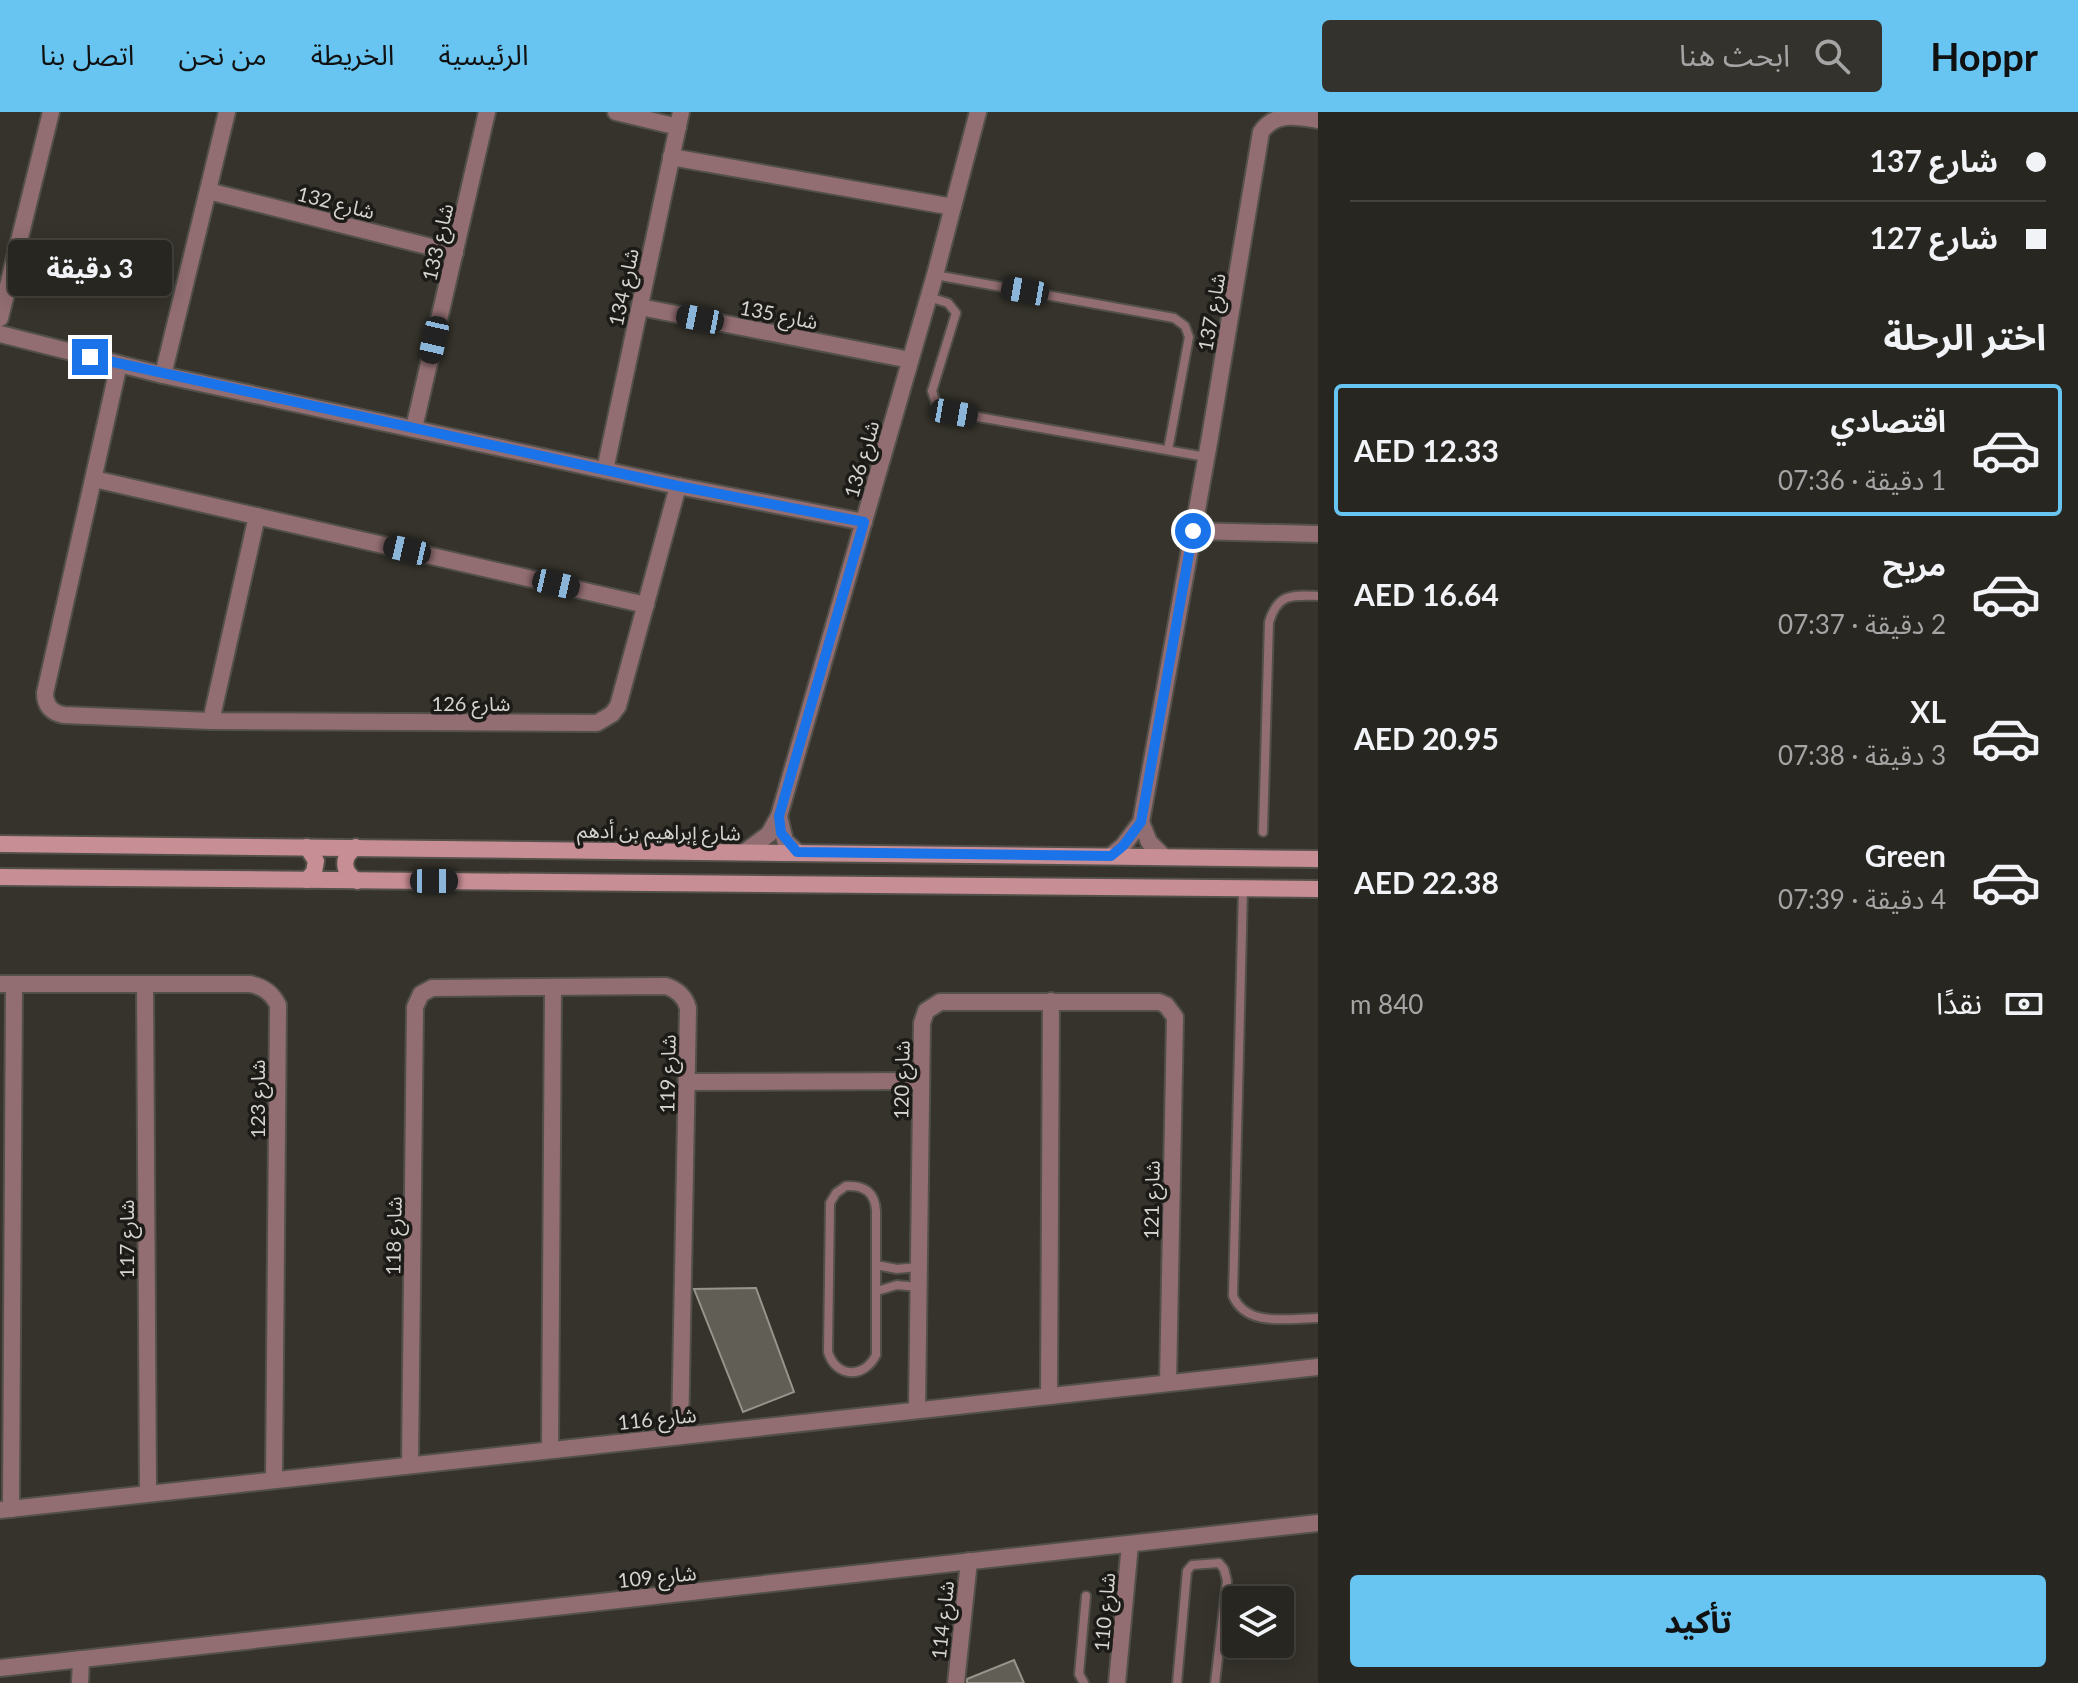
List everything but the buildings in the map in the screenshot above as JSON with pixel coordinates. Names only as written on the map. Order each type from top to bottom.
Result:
[{"type":"street","points":[[0,318],[4,284],[51,112]]},
{"type":"street","points":[[163,375],[227,112]]},
{"type":"street","name":"شارع 133","points":[[414,428],[487,112]]},
{"type":"street","points":[[616,112],[679,120]]},
{"type":"street","name":"شارع 136","points":[[745,852],[769,834],[779,816],[929,297],[978,112]]},
{"type":"street","name":"شارع 137","points":[[1141,822],[1261,132],[1274,117],[1287,114],[1318,120]]},
{"type":"street","name":"شارع 134","points":[[605,470],[679,120]]},
{"type":"street","points":[[671,157],[953,207]]},
{"type":"street","name":"شارع 132","points":[[208,191],[455,253]]},
{"type":"street","name":"شارع 135","points":[[640,307],[910,360]]},
{"type":"street","points":[[0,334],[163,375],[678,486],[864,522]]},
{"type":"street","name":"شارع 126","points":[[119,364],[45,693],[47,705],[52,711],[64,715],[211,721],[597,723],[612,714],[618,706],[678,486]]},
{"type":"street","points":[[94,479],[646,605]]},
{"type":"street","points":[[211,721],[257,516]]},
{"type":"street","points":[[1193,531],[1318,534]]},
{"type":"street","points":[[779,816],[781,833],[797,852]]},
{"type":"street","points":[[1111,856],[1141,822]]},
{"type":"street","points":[[1141,822],[1149,842],[1164,857]]},
{"type":"street","name":"شارع إبراهيم بن أدهم","points":[[0,844],[1318,859]]},
{"type":"street","points":[[307,847],[316,861],[314,872],[307,880]]},
{"type":"street","points":[[356,847],[348,853],[345,867],[357,881]]},
{"type":"street","points":[[0,877],[1318,889]]},
{"type":"street","points":[[5,1510],[7,984]]},
{"type":"street","name":"شارع 123","points":[[7,984],[250,984],[268,991],[278,1005],[274,1480]]},
{"type":"street","name":"شارع 117","points":[[145,984],[148,1493]]},
{"type":"street","name":"شارع 119","points":[[415,1007],[421,994],[432,988],[660,986],[676,991],[684,999],[688,1008],[680,1436]]},
{"type":"street","points":[[550,1450],[553,987]]},
{"type":"street","points":[[1049,1396],[1051,1001]]},
{"type":"street","name":"شارع 120","points":[[917,1410],[922,1023],[930,1006],[940,1002],[1159,1002],[1166,1005],[1175,1017]]},
{"type":"street","name":"شارع 118","points":[[410,1465],[415,1007]]},
{"type":"street","name":"شارع 121","points":[[1168,1383],[1175,1017]]},
{"type":"street","points":[[687,1082],[921,1081]]},
{"type":"street","name":"شارع 116","points":[[5,1510],[1318,1367]]},
{"type":"street","name":"شارع 109","points":[[0,1668],[1318,1523]]},
{"type":"street","name":"شارع 110","points":[[1117,1683],[1130,1544]]},
{"type":"street","name":"شارع 114","points":[[956,1683],[969,1561]]},
{"type":"street","points":[[80,1683],[81,1659]]},
{"type":"lane","points":[[935,275],[1180,321],[1189,337],[1168,450]]},
{"type":"lane","points":[[929,297],[948,303],[956,313],[932,391],[936,403],[944,411],[1206,457]]},
{"type":"lane","points":[[1263,832],[1269,622],[1275,608],[1285,598],[1291,595],[1318,596]]},
{"type":"lane","points":[[1243,888],[1233,1296],[1242,1311],[1256,1318],[1318,1318]]},
{"type":"lane","points":[[846,1186],[868,1190],[875,1200],[876,1265],[876,1355],[865,1370],[846,1373],[831,1361],[827,1342],[830,1203],[836,1193],[846,1186]]},
{"type":"lane","points":[[876,1265],[897,1269],[918,1267]]},
{"type":"lane","points":[[877,1291],[897,1285],[918,1287]]},
{"type":"lane","points":[[1177,1683],[1187,1571],[1192,1565],[1219,1563],[1227,1581],[1215,1683]]},
{"type":"lane","points":[[1084,1683],[1079,1674],[1086,1596]]},
{"type":"route","points":[[90,357],[678,486],[864,522],[779,816],[785,841],[797,852],[1111,856],[1133,835],[1141,822],[1193,531]]}]
